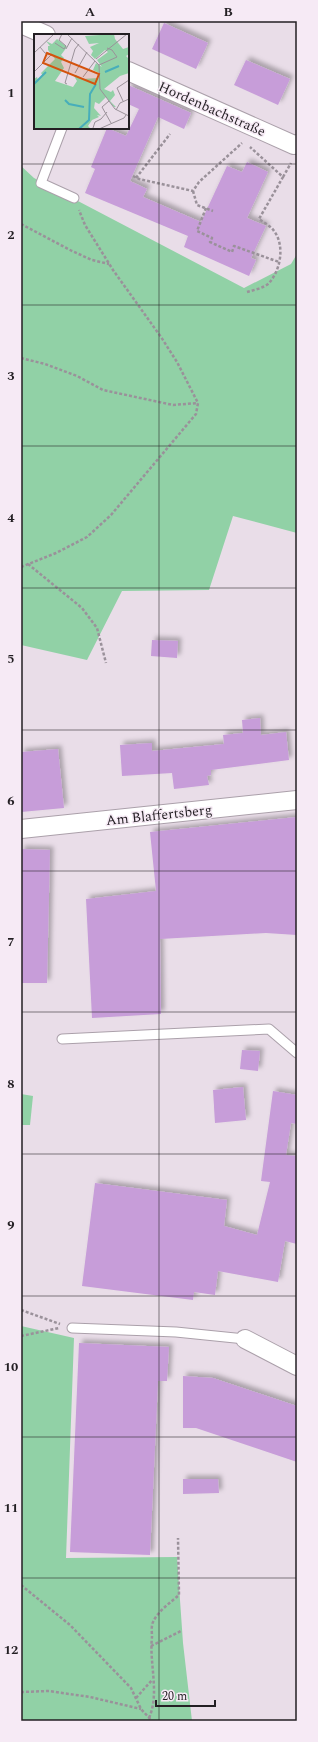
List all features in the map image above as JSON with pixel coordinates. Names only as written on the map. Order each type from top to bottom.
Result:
[{"type":"street","points":[[21,24],[44,34]]},
{"type":"street","name":"Hordenbachstraße","points":[[129,71],[294,145],[295,152]]},
{"type":"street","name":"Am Blaffertsberg","points":[[21,829],[297,800]]},
{"type":"street","points":[[245,1339],[297,1366]]},
{"type":"lane","points":[[62,129],[42,183],[74,198]]},
{"type":"lane","points":[[62,1039],[269,1029],[297,1053]]},
{"type":"lane","points":[[72,1328],[176,1332],[245,1339]]},
{"type":"path","points":[[170,134],[134,177],[193,191]]},
{"type":"path","points":[[213,211],[197,205],[193,191],[199,182],[244,141],[282,177]]},
{"type":"path","points":[[247,292],[269,283],[279,262],[279,239],[274,230],[259,219],[295,152]]},
{"type":"path","points":[[21,567],[56,553],[87,537],[111,515],[196,414],[198,402],[178,362],[110,264],[85,225],[74,198]]},
{"type":"path","points":[[206,208],[197,231],[212,238],[210,242],[232,252],[234,246],[279,262]]},
{"type":"path","points":[[21,224],[78,254],[92,260],[110,264]]},
{"type":"path","points":[[21,358],[45,364],[77,376],[103,390],[173,405],[198,402]]},
{"type":"path","points":[[28,564],[82,608],[97,628],[106,662]]},
{"type":"path","points":[[21,1310],[72,1328]]},
{"type":"path","points":[[21,1336],[45,1330],[72,1328]]},
{"type":"path","points":[[149,1718],[153,1708],[151,1646],[153,1622],[159,1613],[179,1595],[178,1538]]},
{"type":"path","points":[[21,1585],[70,1626],[131,1688],[141,1709],[152,1721]]},
{"type":"path","points":[[151,1646],[181,1631]]},
{"type":"path","points":[[136,1698],[153,1680]]},
{"type":"path","points":[[21,1692],[49,1691],[90,1697],[141,1709]]},
{"type":"green space","points":[[21,166],[34,178],[244,288],[291,264],[297,254],[297,533],[233,516],[209,590],[122,591],[87,660],[21,645]]},
{"type":"green space","points":[[21,1094],[33,1096],[30,1125],[21,1125]]},
{"type":"green space","points":[[21,1326],[74,1338],[66,1558],[177,1557],[183,1643],[192,1721],[21,1721]]},
{"type":"building","points":[[164,23],[208,43],[196,69],[152,49]]},
{"type":"building","points":[[246,60],[290,79],[278,105],[234,85]]},
{"type":"building","points":[[129,85],[191,113],[184,129],[158,117],[130,181],[147,189],[143,197],[201,222],[227,166],[242,172],[247,162],[268,172],[247,218],[266,226],[251,258],[256,260],[249,276],[184,247],[188,236],[85,193],[95,169],[91,167],[107,129],[126,136],[139,109],[129,104]]},
{"type":"building","points":[[152,640],[178,641],[177,658],[151,656]]},
{"type":"building","points":[[260,718],[261,735],[286,732],[289,760],[211,770],[211,775],[207,776],[209,785],[174,789],[172,773],[122,776],[120,745],[152,743],[152,751],[224,744],[223,735],[243,733],[242,720]]},
{"type":"building","points":[[58,749],[64,808],[21,812],[21,752]]},
{"type":"building","points":[[297,817],[297,935],[266,933],[160,939],[161,1014],[92,1018],[86,899],[156,891],[150,832]]},
{"type":"building","points":[[21,849],[50,850],[47,983],[21,983]]},
{"type":"building","points":[[242,1050],[260,1051],[258,1071],[240,1069]]},
{"type":"building","points":[[243,1087],[246,1120],[215,1123],[213,1090]]},
{"type":"building","points":[[273,1091],[297,1095],[297,1124],[291,1123],[286,1155],[297,1156],[297,1244],[285,1241],[278,1282],[218,1271],[215,1295],[194,1292],[193,1300],[82,1286],[95,1183],[227,1200],[224,1226],[257,1235],[270,1182],[261,1181]]},
{"type":"building","points":[[79,1343],[169,1347],[167,1381],[158,1381],[150,1555],[70,1552]]},
{"type":"building","points":[[183,1376],[213,1378],[297,1406],[297,1462],[196,1428],[183,1428]]},
{"type":"building","points":[[183,1479],[218,1479],[219,1493],[183,1494]]}]
